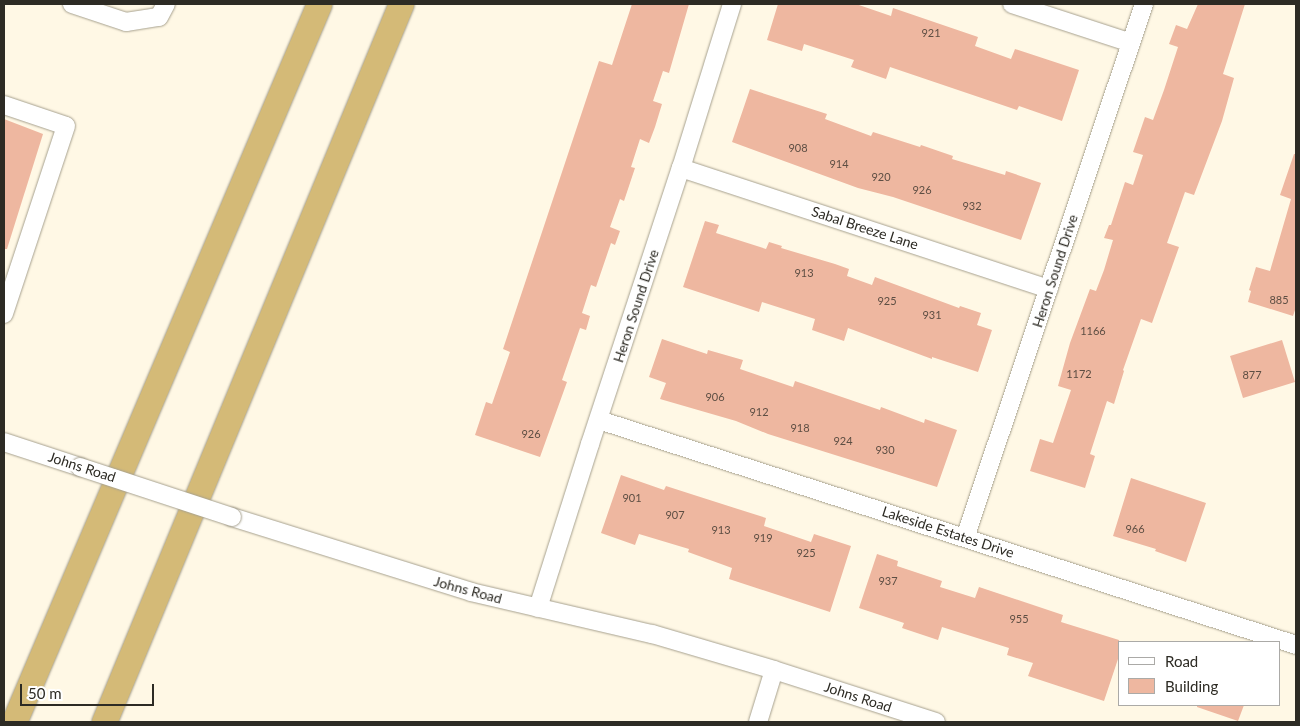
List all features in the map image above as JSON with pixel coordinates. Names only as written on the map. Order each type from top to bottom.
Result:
[{"type":"highway","points":[[14,722],[319,4]]},
{"type":"highway","points":[[104,722],[401,4]]},
{"type":"street","points":[[72,4],[126,22],[159,17],[166,4]]},
{"type":"street","name":"Heron Sound Drive","points":[[538,608],[681,168],[732,4]]},
{"type":"street","points":[[1012,4],[1130,43]]},
{"type":"street","name":"Heron Sound Drive","points":[[965,538],[1144,4]]},
{"type":"street","points":[[4,105],[66,126],[4,314]]},
{"type":"street","name":"Sabal Breeze Lane","points":[[681,168],[1049,289]]},
{"type":"street","name":"Lakeside Estates Drive","points":[[599,420],[1296,645]]},
{"type":"street","name":"Johns Road","points":[[4,442],[232,517],[471,592],[652,634],[774,670],[936,722]]},
{"type":"street","points":[[758,722],[774,670]]},
{"type":"building","points":[[632,4],[689,4],[669,73],[663,71],[653,101],[662,104],[655,127],[649,143],[640,139],[631,167],[635,168],[624,201],[620,199],[610,227],[620,231],[615,245],[611,243],[596,287],[591,285],[582,313],[590,316],[586,330],[580,328],[562,380],[567,382],[540,457],[475,435],[486,402],[492,404],[510,352],[503,349],[599,61],[612,65]]},
{"type":"building","points":[[778,4],[856,4],[891,16],[893,8],[978,37],[975,46],[1011,59],[1015,49],[1079,70],[1062,121],[1019,106],[1017,110],[890,67],[886,79],[851,67],[854,60],[804,44],[802,51],[767,40]]},
{"type":"building","points":[[1198,4],[1245,4],[1223,74],[1234,78],[1222,121],[1194,195],[1185,192],[1167,243],[1179,247],[1152,323],[1141,319],[1123,370],[1114,404],[1107,401],[1090,454],[1095,456],[1085,488],[1030,471],[1040,439],[1053,443],[1071,390],[1058,386],[1070,343],[1090,289],[1096,291],[1104,270],[1113,240],[1104,238],[1109,225],[1111,225],[1125,182],[1133,185],[1143,155],[1133,152],[1145,117],[1153,120],[1164,90],[1178,47],[1169,44],[1176,25],[1187,29]]},
{"type":"building","points":[[750,89],[827,114],[825,119],[871,136],[873,132],[920,147],[921,145],[953,156],[952,159],[1005,175],[1006,171],[1041,183],[1021,240],[893,197],[858,188],[732,142]]},
{"type":"building","points":[[4,119],[43,134],[7,249],[4,249]]},
{"type":"building","points":[[1294,154],[1296,154],[1296,307],[1293,316],[1248,302],[1251,291],[1249,290],[1256,267],[1270,271],[1291,199],[1280,195]]},
{"type":"building","points":[[705,221],[719,225],[716,233],[766,249],[769,242],[782,246],[781,248],[849,269],[847,276],[872,285],[875,277],[959,308],[960,306],[981,313],[977,325],[992,330],[978,372],[932,357],[932,359],[848,328],[844,341],[812,330],[815,319],[762,302],[759,312],[683,287]]},
{"type":"building","points":[[662,339],[707,354],[708,350],[743,360],[740,369],[793,387],[795,381],[880,410],[881,407],[924,423],[925,419],[957,430],[937,487],[768,434],[736,421],[660,399],[666,383],[649,377]]},
{"type":"building","points":[[1282,340],[1295,382],[1243,398],[1230,356]]},
{"type":"building","points":[[621,475],[664,490],[666,486],[766,518],[764,526],[811,542],[814,534],[851,546],[830,612],[729,579],[732,568],[688,552],[689,549],[639,534],[635,545],[601,533]]},
{"type":"building","points":[[1131,478],[1206,503],[1186,562],[1155,551],[1156,549],[1113,536]]},
{"type":"building","points":[[877,554],[898,561],[897,566],[942,581],[940,587],[975,598],[979,587],[1063,615],[1061,622],[1119,640],[1118,659],[1104,701],[1028,676],[1033,663],[1007,655],[1009,648],[942,627],[938,640],[902,628],[904,623],[859,608]]},
{"type":"building","points":[[1197,706],[1244,706],[1238,721]]}]
